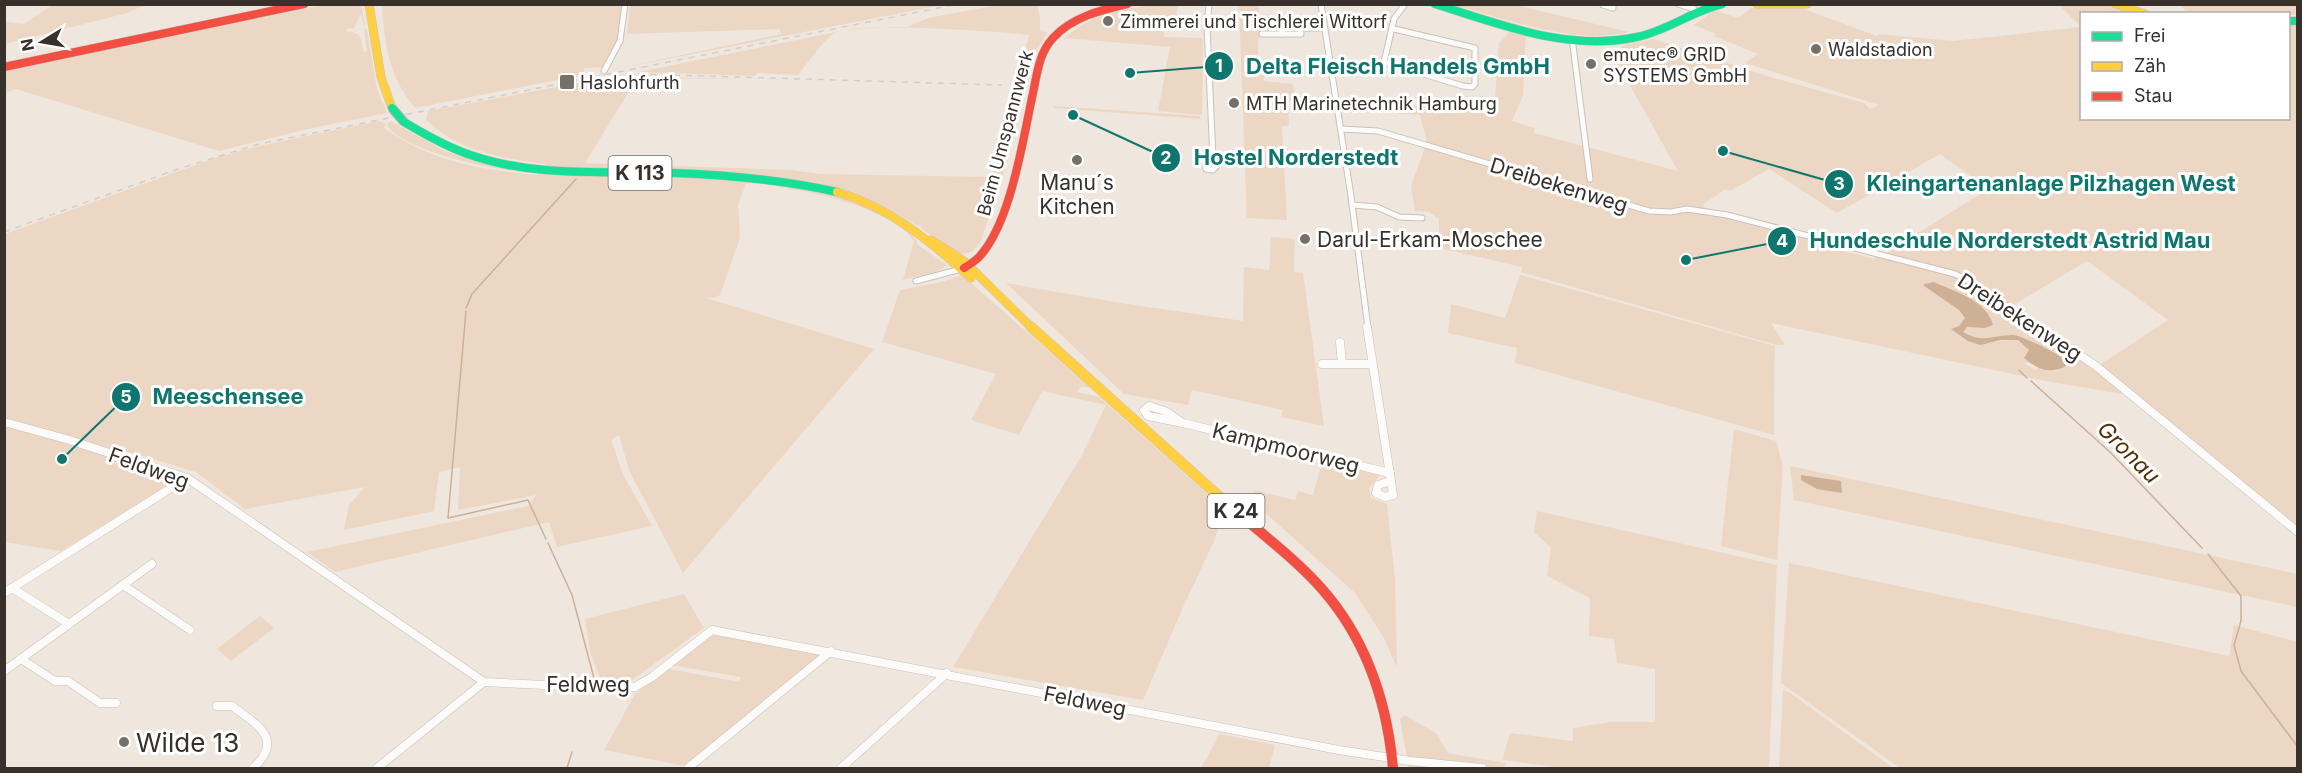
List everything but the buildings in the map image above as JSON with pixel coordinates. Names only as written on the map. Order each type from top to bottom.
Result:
[{"type":"main road","points":[[4,67],[304,4]]},
{"type":"main road","name":"Beim Umspannwerk","points":[[963,265],[987,248],[1001,212],[1017,160],[1040,62],[1047,45],[1058,32],[1074,21],[1096,12],[1127,4]]},
{"type":"main road","points":[[1436,5],[1575,42],[1638,37],[1694,9],[1722,4]]},
{"type":"main road","points":[[1757,4],[1807,4]]},
{"type":"main road","points":[[2116,4],[2139,12]]},
{"type":"main road","name":"K 113","points":[[368,6],[383,88],[392,108],[419,134],[441,146],[503,164],[554,170],[755,178],[823,188],[882,208],[950,250],[963,265],[1121,408]]},
{"type":"main road","name":"K 24","points":[[1121,408],[1299,566],[1335,606],[1355,635],[1376,677],[1387,713],[1393,764]]},
{"type":"street","points":[[604,71],[620,41],[625,4]]},
{"type":"street","points":[[1209,4],[1213,158]]},
{"type":"street","points":[[1322,4],[1352,205],[1372,364],[1322,364]]},
{"type":"street","points":[[1394,29],[1475,48],[1475,84],[1472,87],[1463,86],[1384,62],[1394,29],[1394,19],[1405,4]]},
{"type":"street","points":[[1604,4],[1609,8],[1612,8],[1613,4]]},
{"type":"street","points":[[1678,4],[1694,9]]},
{"type":"street","points":[[1262,34],[1301,34],[1300,28],[1324,28]]},
{"type":"street","points":[[1575,42],[1590,179]]},
{"type":"street","name":"Dreibekenweg","points":[[1341,129],[1378,131],[1649,211],[1671,212],[1687,209],[1726,216],[1955,274],[1993,295],[2096,366],[2298,532]]},
{"type":"street","points":[[1352,205],[1377,207],[1399,216],[1422,218]]},
{"type":"street","name":"Beim Umspannwerk","points":[[916,281],[943,274],[963,265]]},
{"type":"street","points":[[1340,342],[1342,363]]},
{"type":"street","name":"Kampmoorweg","points":[[1182,423],[1391,477],[1372,364]]},
{"type":"street","name":"Feldweg","points":[[4,422],[66,439],[187,478],[484,682],[605,688],[635,687],[652,677],[712,630],[947,673],[1393,764],[1482,768]]},
{"type":"street","points":[[4,593],[187,478]]},
{"type":"street","points":[[4,671],[152,564]]},
{"type":"street","points":[[123,585],[190,630]]},
{"type":"street","points":[[12,588],[69,624]]},
{"type":"street","points":[[688,768],[831,651]]},
{"type":"street","points":[[21,659],[55,681],[68,681],[100,703],[116,703]]},
{"type":"street","points":[[841,768],[947,673]]},
{"type":"street","points":[[377,768],[484,682]]},
{"type":"street","points":[[217,706],[232,706],[267,736],[270,748],[266,756],[253,768]]},
{"type":"shaded area","points":[[630,4],[942,5],[611,70],[782,34],[779,29],[627,34]]},
{"type":"shaded area","points":[[1156,4],[1178,5],[1176,17],[1163,17],[1164,37],[1203,38],[1202,115],[1158,111],[1170,47],[1065,38],[1096,18]]},
{"type":"shaded area","points":[[52,5],[145,5],[127,13],[5,44],[5,22],[24,24]]},
{"type":"shaded area","points":[[323,5],[361,5],[365,25],[361,14],[354,28],[346,31],[358,35],[364,52],[367,51],[364,29],[367,29],[377,90],[387,113],[312,128],[219,151],[16,89],[5,93],[5,70]]},
{"type":"shaded area","points":[[382,5],[624,5],[618,41],[604,67],[584,68],[583,75],[415,108],[393,72],[387,47]]},
{"type":"shaded area","points":[[999,5],[1037,5],[1040,31],[1048,33],[1035,51],[1025,86],[1016,86],[1029,35],[929,28],[870,28],[835,33],[821,46],[798,75],[757,73],[755,76],[639,72],[856,28],[907,27],[928,18]]},
{"type":"shaded area","points":[[1239,5],[1259,5],[1258,61],[1265,73],[1263,81],[1293,84],[1297,101],[1288,101],[1289,126],[1282,126],[1287,220],[1247,218]]},
{"type":"shaded area","points":[[1453,5],[1516,5],[1629,32],[1586,36],[1563,33]]},
{"type":"shaded area","points":[[2059,5],[2113,5],[2135,12],[2080,12],[2080,26]]},
{"type":"shaded area","points":[[2181,5],[2297,5],[2297,15],[2290,15],[2290,12],[2186,12]]},
{"type":"shaded area","points":[[1751,8],[1797,8],[1877,36],[1878,34],[1953,41],[2080,27],[2080,120],[2290,120],[2290,25],[2297,25],[2297,528],[2098,366],[2168,320],[2087,261],[2012,306],[1955,273],[1885,254],[1988,189],[1940,154],[1837,213],[1769,169],[1730,191],[1726,189],[1702,205],[1715,215],[1806,236],[1808,242],[1874,259],[1875,254],[1972,283],[2094,367],[2128,395],[2051,382],[1771,323],[1785,345],[1776,345],[1521,272],[1522,267],[1439,248],[1439,219],[1429,212],[1415,211],[1411,186],[1427,142],[1420,115],[1399,114],[1391,110],[1390,99],[1416,106],[1421,96],[1486,114],[1495,98],[1499,44],[1511,30],[1526,34],[1523,96],[1512,121],[1535,128],[1534,133],[1678,171],[1614,57],[1614,52],[1625,45],[1653,39],[1774,78],[1864,103],[1870,109],[1879,105],[1745,63],[1758,54],[1694,25],[1715,10],[1738,18]],"holes":[[[1934,282],[1978,303],[1990,317],[1993,325],[1985,328],[1967,327],[1962,332],[1976,338],[2013,335],[2023,338],[2058,354],[2066,366],[2057,371],[2038,367],[2036,370],[2023,363],[2029,362],[2024,358],[2029,350],[2018,340],[1978,343],[1963,336],[1952,329],[1959,326],[1965,318],[1959,310],[1924,284]]]},
{"type":"shaded area","points":[[637,76],[739,79],[637,78],[585,163],[791,170],[820,174],[992,177],[1016,88],[1025,91],[1008,159],[981,241],[972,252],[958,255],[921,226],[896,213],[808,183],[544,166],[546,164],[498,156],[466,146],[438,130],[426,119],[428,111],[588,81]]},
{"type":"shaded area","points":[[1054,106],[1200,116],[1200,119],[1053,108]]},
{"type":"shaded area","points":[[379,121],[386,124],[384,128],[419,149],[476,167],[537,175],[540,172],[709,177],[786,183],[850,199],[853,201],[849,201],[878,213],[899,224],[915,238],[918,245],[947,265],[938,271],[903,280],[914,241],[902,228],[885,217],[840,200],[815,194],[752,182],[746,184],[738,204],[740,238],[720,295],[713,298],[703,297],[874,349],[683,573],[629,470],[619,435],[611,440],[623,474],[652,526],[557,547],[549,522],[335,572],[307,552],[528,506],[536,495],[458,510],[460,467],[439,472],[434,511],[344,530],[349,505],[365,487],[245,509],[196,472],[126,451],[115,463],[175,480],[61,551],[5,542],[5,234],[218,157]]},
{"type":"shaded area","points":[[391,121],[445,151],[472,160],[536,171],[480,165],[432,152],[395,134],[387,124]]},
{"type":"shaded area","points":[[1271,237],[1295,239],[1294,272],[1303,273],[1324,426],[1281,417],[1283,410],[1192,390],[1188,405],[1124,394],[1006,283],[1243,321],[1244,267],[1269,270]]},
{"type":"shaded area","points":[[962,275],[1089,387],[1080,387],[1077,392],[1099,397],[1215,501],[1220,521],[1215,539],[1143,700],[953,667],[1082,455],[1106,405],[1042,391],[1019,435],[971,420],[996,374],[882,342],[900,290],[942,282]]},
{"type":"shaded area","points":[[1520,275],[1775,346],[1774,435],[1515,363],[1517,348],[1448,333],[1451,304],[1505,318]]},
{"type":"shaded area","points":[[1934,282],[1977,303],[1990,317],[1993,325],[1985,328],[1967,327],[1963,332],[1977,338],[2017,336],[2058,355],[2066,366],[2055,370],[2044,370],[2034,365],[2024,358],[2029,350],[2018,340],[2001,340],[1980,345],[1968,341],[1951,329],[1959,326],[1965,318],[1959,310],[1924,286],[1924,284]]},
{"type":"shaded area","points":[[1734,429],[1776,441],[1783,466],[1777,560],[1721,546]]},
{"type":"shaded area","points":[[1323,460],[1380,475],[1369,488],[1371,498],[1387,504],[1395,580],[1397,668],[1384,638],[1355,593],[1252,501],[1254,490],[1295,500],[1298,491],[1313,495]]},
{"type":"shaded area","points":[[1790,466],[2297,574],[2297,607],[1794,500]]},
{"type":"shaded area","points":[[1801,475],[1841,481],[1842,493],[1817,489],[1801,480]]},
{"type":"shaded area","points":[[1537,511],[1777,565],[1769,768],[1564,768],[1502,760],[1510,733],[1573,741],[1573,728],[1610,722],[1655,722],[1655,669],[1617,663],[1614,639],[1589,636],[1590,598],[1547,576],[1551,548],[1534,532]]},
{"type":"shaded area","points":[[1789,563],[2229,656],[2234,625],[2297,642],[2297,768],[1900,768],[1781,683]]},
{"type":"shaded area","points":[[684,594],[704,628],[629,682],[602,683],[591,655],[585,619]]},
{"type":"shaded area","points":[[260,616],[274,628],[231,661],[217,649]]},
{"type":"shaded area","points":[[711,634],[823,653],[685,766],[604,750],[635,694],[669,669],[739,682],[741,677],[671,665]]},
{"type":"shaded area","points":[[1783,690],[1789,692],[1893,768],[1779,768]]},
{"type":"shaded area","points":[[1405,715],[1437,734],[1448,753],[1506,763],[1504,768],[1409,768],[1400,719]]},
{"type":"shaded area","points":[[1220,734],[1275,745],[1269,768],[1201,768]]},
{"type":"waterway","points":[[466,308],[472,294],[576,179]]},
{"type":"waterway","points":[[466,311],[448,518],[528,500],[546,539]]},
{"type":"waterway","name":"Gronau","points":[[2019,370],[2027,378]]},
{"type":"waterway","name":"Gronau","points":[[2031,381],[2110,452],[2202,548]]},
{"type":"waterway","points":[[548,543],[572,595],[595,682]]},
{"type":"waterway","name":"Gronau","points":[[2208,554],[2241,596],[2241,621],[2234,645],[2241,671],[2298,747]]},
{"type":"waterway","points":[[567,768],[572,752]]},
{"type":"railway","points":[[4,232],[178,169],[259,144],[958,4]]},
{"type":"railway","points":[[638,74],[1002,85]]},
{"type":"traffic: fast","points":[[1435,4],[1534,34],[1586,41],[1612,41],[1637,37],[1658,30],[1699,10],[1722,4]]},
{"type":"traffic: fast","points":[[2290,21],[2298,21]]},
{"type":"traffic: fast","points":[[392,108],[404,122]]},
{"type":"traffic: fast","points":[[404,122],[435,141],[467,154],[500,163],[568,171],[735,176],[837,192]]},
{"type":"traffic: slow","points":[[369,4],[381,77],[392,108]]},
{"type":"traffic: slow","points":[[1757,4],[1807,4]]},
{"type":"traffic: slow","points":[[2116,4],[2139,12]]},
{"type":"traffic: slow","points":[[837,192],[857,198],[893,215],[925,238],[971,278]]},
{"type":"traffic: slow","points":[[931,240],[964,261],[1038,334],[1223,500]]},
{"type":"traffic: jam","points":[[4,67],[304,4]]},
{"type":"traffic: jam","points":[[964,268],[978,257],[991,239],[1002,215],[1011,188],[1045,49],[1053,38],[1078,20],[1127,4]]},
{"type":"traffic: jam","points":[[1223,500],[1318,585],[1338,608],[1373,672],[1386,719],[1393,768]]},
{"type":"place","name":"Zimmerei und Tischlerei Wittorf","points":[[1108,21]]},
{"type":"place","name":"Waldstadion","points":[[1816,49]]},
{"type":"place","name":"emutec® GRID SYSTEMS GmbH","points":[[1591,64]]},
{"type":"place","name":"Delta Fleisch Handels GmbH","points":[[1130,73]]},
{"type":"place","name":"Haslohfurth","points":[[567,82]]},
{"type":"place","name":"MTH Marinetechnik Hamburg","points":[[1234,103]]},
{"type":"place","name":"Hostel Norderstedt","points":[[1073,115]]},
{"type":"place","name":"Kleingartenanlage Pilzhagen West","points":[[1723,151]]},
{"type":"place","name":"Manu´s Kitchen","points":[[1077,160]]},
{"type":"place","name":"Darul-Erkam-Moschee","points":[[1305,239]]},
{"type":"place","name":"Hundeschule Norderstedt Astrid Mau","points":[[1686,260]]},
{"type":"place","name":"Meeschensee","points":[[62,459]]},
{"type":"place","name":"Wilde 13","points":[[124,742]]}]
